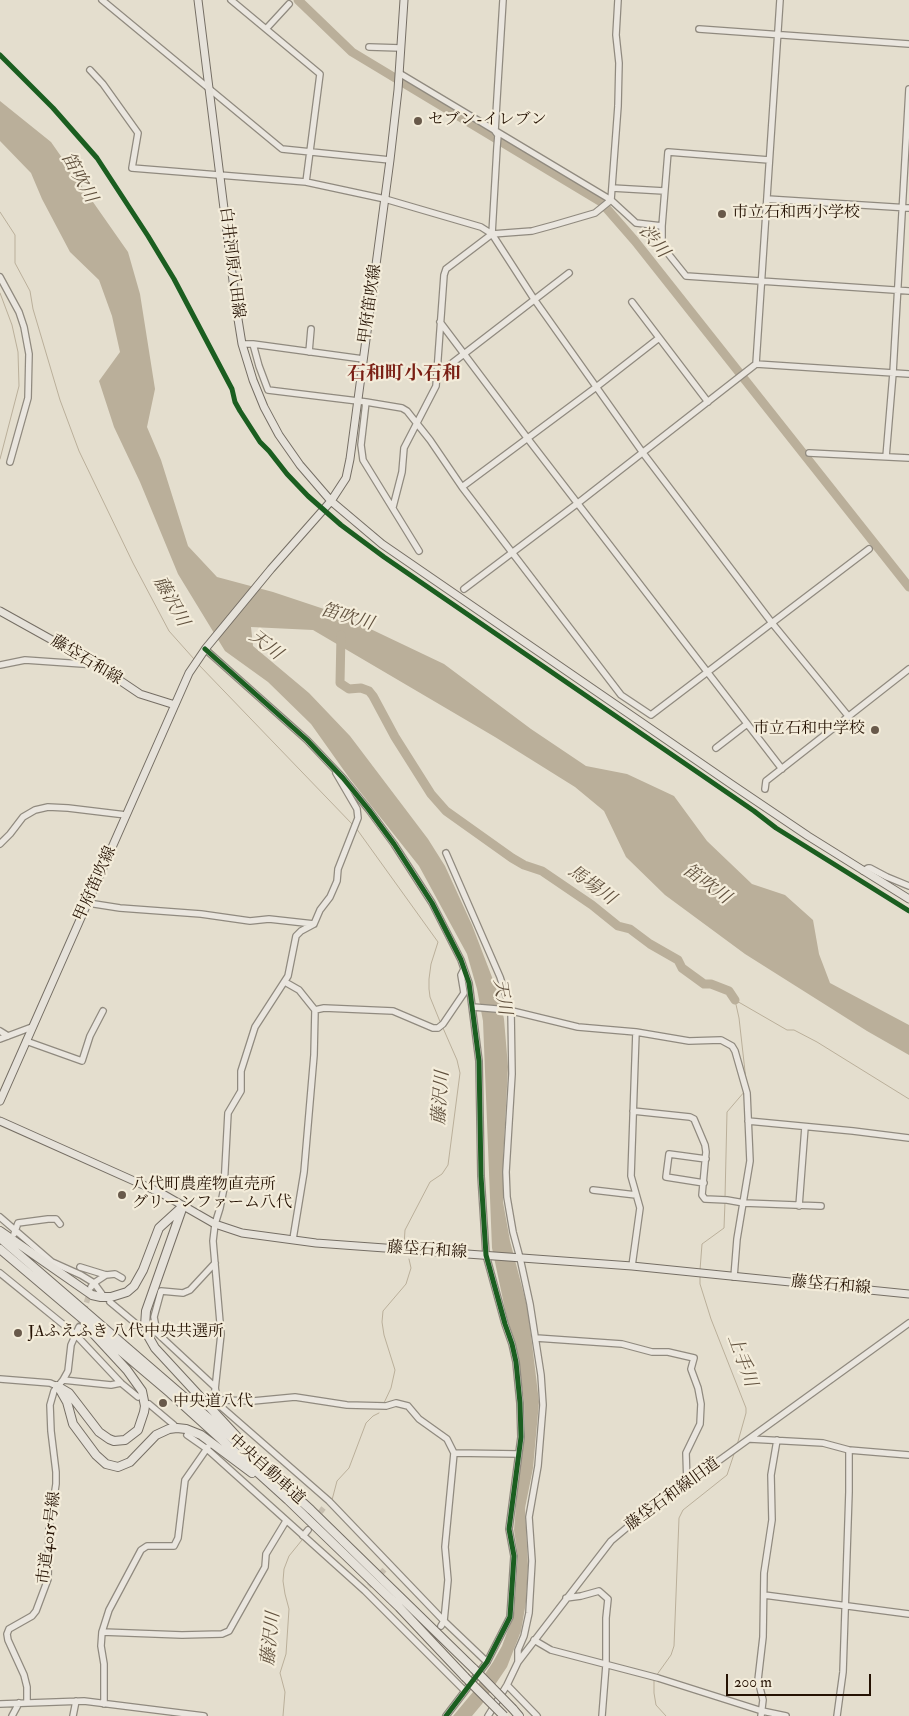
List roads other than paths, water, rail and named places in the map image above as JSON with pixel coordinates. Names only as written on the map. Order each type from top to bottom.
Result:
[{"type":"highway","points":[[0,1231],[92,1295],[101,1298],[111,1297],[127,1292],[134,1286],[143,1270],[159,1228],[183,1206]]},
{"type":"highway","points":[[183,1206],[146,1312],[145,1326],[147,1334],[155,1348],[243,1444],[311,1510]]},
{"type":"highway","name":"中央自動車道","points":[[0,1238],[182,1394],[311,1510],[474,1669],[519,1716]]},
{"type":"highway","points":[[0,1249],[91,1331],[127,1370],[138,1385],[144,1398],[144,1412],[141,1424],[134,1434],[125,1440],[114,1441],[109,1439],[99,1432],[60,1383]]},
{"type":"highway","name":"中央自動車道","points":[[0,1249],[170,1393],[288,1500],[399,1607],[504,1716]]},
{"type":"highway","points":[[60,1383],[73,1424],[96,1455],[106,1464],[118,1467],[125,1465],[136,1458],[149,1441],[162,1432],[177,1428],[186,1429],[202,1435],[213,1442],[288,1500]]},
{"type":"main road","name":"白井河原八田線","points":[[198,0],[242,344],[253,380],[274,426],[300,465],[329,503],[382,544],[731,784],[909,898]]},
{"type":"main road","name":"甲府笛吹線","points":[[0,1100],[192,667],[270,569],[329,503],[341,487],[348,473],[362,401],[363,359],[398,90],[404,0]]},
{"type":"main road","name":"藤垈石和線","points":[[0,611],[97,664],[140,694],[175,705]]},
{"type":"main road","name":"藤垈石和線","points":[[0,1121],[121,1174],[215,1224],[242,1233],[316,1243],[632,1266],[909,1294]]},
{"type":"street","points":[[102,0],[280,148],[390,160]]},
{"type":"street","points":[[231,0],[320,74],[306,182]]},
{"type":"street","points":[[492,234],[503,0]]},
{"type":"street","points":[[393,507],[402,472],[404,448],[436,386],[446,269],[492,234],[516,233],[546,227],[594,213],[609,201],[612,188],[619,63],[616,35],[618,0]]},
{"type":"street","points":[[756,364],[780,0]]},
{"type":"street","points":[[266,29],[289,4]]},
{"type":"street","points":[[699,29],[909,44]]},
{"type":"street","points":[[369,47],[401,48]]},
{"type":"street","points":[[90,70],[103,84],[138,133],[132,168],[306,182],[385,199],[481,227],[492,234],[534,299],[642,453],[772,623],[849,717]]},
{"type":"street","points":[[399,75],[609,201],[636,223],[662,226]]},
{"type":"street","points":[[886,457],[898,290],[909,89]]},
{"type":"street","points":[[769,160],[668,152],[664,191],[662,246],[686,276],[909,291]]},
{"type":"street","points":[[612,188],[664,191]]},
{"type":"street","points":[[767,199],[909,208]]},
{"type":"street","points":[[438,374],[569,272]]},
{"type":"street","points":[[0,277],[19,312],[29,354],[28,398],[10,462]]},
{"type":"street","points":[[632,302],[708,402]]},
{"type":"street","points":[[440,322],[782,769]]},
{"type":"street","points":[[309,352],[311,329]]},
{"type":"street","points":[[462,487],[528,439],[659,338]]},
{"type":"street","points":[[242,344],[363,359]]},
{"type":"street","points":[[253,344],[268,390],[362,401],[402,408],[407,411],[462,487],[620,694],[651,715],[869,549]]},
{"type":"street","points":[[464,588],[578,503],[756,364],[909,374]]},
{"type":"street","points":[[362,401],[361,452],[363,460],[419,551]]},
{"type":"street","points":[[809,453],[909,458]]},
{"type":"street","points":[[204,650],[307,740],[334,768],[369,810],[412,872],[450,935],[469,983],[475,1008],[479,1061],[482,1206],[487,1255],[516,1362],[521,1423],[509,1529],[514,1556],[510,1617],[488,1662],[446,1716]]},
{"type":"street","points":[[0,665],[26,660],[97,664]]},
{"type":"street","points":[[765,789],[766,781],[909,669]]},
{"type":"street","points":[[716,748],[748,724]]},
{"type":"street","points":[[334,768],[357,809],[356,822],[338,869],[337,882],[330,898],[320,910],[314,924],[296,936],[292,961],[285,982],[273,997],[255,1027],[241,1071],[241,1090],[228,1113],[224,1188],[213,1241],[221,1334],[215,1387],[216,1402],[327,1504],[443,1624],[488,1662]]},
{"type":"street","points":[[0,844],[22,818],[35,810],[48,807],[126,816]]},
{"type":"street","points":[[446,853],[500,977],[509,1011],[512,1074],[506,1172],[507,1197],[518,1258],[536,1338],[543,1405],[538,1466],[529,1517],[532,1569],[529,1614],[524,1636],[518,1650],[518,1662]]},
{"type":"street","points":[[864,870],[870,868],[909,886]]},
{"type":"street","points":[[88,903],[120,908],[201,914],[250,921],[269,919],[314,924]]},
{"type":"street","points":[[315,1010],[324,1008],[393,1011],[433,1028],[441,1025],[464,992],[461,975],[464,970]]},
{"type":"street","points":[[285,982],[299,990],[315,1010],[314,1056],[304,1172],[293,1240]]},
{"type":"street","points":[[475,1008],[509,1011],[578,1027],[636,1032],[689,1041],[721,1040],[732,1046],[746,1090],[750,1161],[737,1239],[734,1277]]},
{"type":"street","points":[[26,1041],[82,1061],[90,1036],[103,1011]]},
{"type":"street","points":[[0,1039],[32,1027]]},
{"type":"street","points":[[0,1031],[8,1036]]},
{"type":"street","points":[[632,1266],[640,1208],[631,1176],[636,1032]]},
{"type":"street","points":[[633,1111],[694,1119],[704,1144],[706,1160],[703,1198],[725,1199],[744,1203],[821,1206]]},
{"type":"street","points":[[748,1121],[909,1138]]},
{"type":"street","points":[[798,1206],[805,1127]]},
{"type":"street","points":[[704,1183],[666,1177],[669,1154],[706,1160]]},
{"type":"street","points":[[593,1190],[636,1195]]},
{"type":"street","points":[[0,1217],[15,1232],[52,1262],[92,1285],[102,1294]]},
{"type":"street","points":[[15,1232],[18,1223],[56,1219],[60,1224]]},
{"type":"street","points":[[215,1263],[190,1290],[183,1293],[161,1291],[154,1316],[155,1333],[215,1387]]},
{"type":"street","points":[[80,1267],[106,1275],[115,1274],[122,1278]]},
{"type":"street","points":[[0,1273],[75,1334],[121,1383],[138,1396]]},
{"type":"street","points":[[92,1285],[106,1275]]},
{"type":"street","points":[[110,1302],[140,1327]]},
{"type":"street","name":"藤垈石和線旧道","points":[[488,1716],[507,1685],[518,1662],[611,1541],[630,1525],[909,1323]]},
{"type":"street","points":[[60,1383],[68,1371],[71,1345],[79,1327]]},
{"type":"street","points":[[536,1338],[622,1344],[652,1352],[668,1352],[694,1358],[691,1369],[698,1388],[701,1410],[700,1424],[686,1453],[687,1484]]},
{"type":"street","points":[[0,1379],[50,1383],[111,1385],[121,1383]]},
{"type":"street","name":"市道4015号線","points":[[27,1702],[27,1687],[24,1675],[7,1634],[9,1629],[32,1616],[36,1611],[48,1579],[49,1529],[56,1484],[50,1432],[50,1404],[51,1397],[60,1383]]},
{"type":"street","points":[[216,1402],[222,1400],[253,1401],[296,1397],[347,1405],[386,1406],[396,1403],[408,1406],[419,1419],[447,1439],[454,1453],[445,1547],[448,1580],[443,1624]]},
{"type":"street","points":[[149,1404],[174,1425]]},
{"type":"street","points":[[187,1435],[207,1448],[303,1536],[367,1588],[423,1644],[466,1691]]},
{"type":"street","points":[[750,1439],[823,1443],[848,1450],[909,1456]]},
{"type":"street","points":[[762,1714],[763,1700],[758,1680],[763,1637],[764,1573],[772,1520],[771,1475],[777,1440]]},
{"type":"street","points":[[104,1704],[102,1632],[109,1610],[141,1550],[147,1546],[174,1546],[178,1538],[185,1480],[207,1448]]},
{"type":"street","points":[[837,1716],[843,1672],[849,1492],[848,1450]]},
{"type":"street","points":[[454,1453],[518,1454]]},
{"type":"street","points":[[102,1632],[182,1635],[222,1634],[229,1631],[265,1567],[266,1554],[286,1521]]},
{"type":"street","points":[[303,1536],[308,1530]]},
{"type":"street","points":[[566,1598],[599,1591],[608,1599],[602,1716]]},
{"type":"street","points":[[764,1595],[909,1614]]},
{"type":"street","points":[[534,1640],[551,1650],[656,1677],[762,1714],[786,1716]]},
{"type":"street","points":[[507,1685],[537,1716]]},
{"type":"street","points":[[73,1716],[76,1701]]},
{"type":"street","points":[[0,1704],[76,1701],[204,1716]]},
{"type":"street","points":[[12,1716],[19,1703]]},
{"type":"water","name":"笛吹川","points":[[0,101],[51,142],[128,252],[140,294],[155,389],[147,427],[161,460],[188,546],[217,577],[273,592],[339,614],[444,664],[531,729],[586,766],[627,774],[674,796],[707,841],[752,884],[785,895],[813,920],[819,954],[830,983],[909,1025],[909,1055],[867,1031],[745,954],[665,895],[626,857],[604,811],[575,787],[495,737],[313,630],[251,627],[253,646],[309,693],[350,736],[428,839],[445,866],[472,925],[500,998],[504,1019],[508,1067],[503,1202],[510,1241],[528,1310],[539,1402],[533,1468],[525,1508],[528,1566],[526,1602],[521,1631],[507,1667],[472,1716],[453,1716],[473,1692],[493,1662],[502,1646],[514,1613],[518,1557],[514,1530],[519,1469],[525,1431],[524,1400],[516,1348],[506,1314],[492,1248],[483,1021],[477,989],[467,954],[419,866],[350,779],[311,724],[268,682],[225,651],[178,574],[140,482],[114,427],[99,381],[120,352],[112,316],[99,280],[70,252],[42,199],[31,173],[0,141]]},
{"type":"waterway","name":"渋川","points":[[298,0],[352,52],[601,202],[635,241],[909,587]]},
{"type":"waterway","name":"藤沢川","points":[[0,212],[15,235],[15,263],[30,291],[33,309],[60,400],[79,451],[133,563],[169,631],[194,659]]},
{"type":"waterway","points":[[0,293],[12,325],[18,352],[19,386],[0,459]]},
{"type":"waterway","name":"馬場川","points":[[341,635],[340,683],[349,689],[361,688],[369,691],[431,794],[446,811],[512,858],[524,865],[542,871],[592,905],[618,926],[630,929],[650,944],[678,960],[682,968],[704,984],[711,984],[729,991],[735,1000]]},
{"type":"waterway","name":"藤沢川","points":[[198,664],[353,825]]},
{"type":"waterway","name":"藤沢川","points":[[356,828],[438,942],[431,964],[429,989],[430,997],[441,1024]]},
{"type":"waterway","name":"上手川","points":[[735,1000],[739,1018],[746,1080]]},
{"type":"waterway","name":"馬場川","points":[[735,1000],[787,1030],[794,1030],[817,1042],[909,1099]]},
{"type":"waterway","name":"藤沢川","points":[[404,1245],[405,1230],[430,1182],[442,1174],[448,1165],[460,1073],[457,1060],[443,1028]]},
{"type":"waterway","name":"上手川","points":[[725,1198],[727,1112],[745,1091]]},
{"type":"waterway","name":"上手川","points":[[700,1270],[702,1244],[724,1228],[725,1202]]},
{"type":"waterway","name":"藤沢川","points":[[384,1403],[391,1388],[395,1370],[384,1335],[383,1311],[406,1284],[411,1268],[409,1259]]},
{"type":"waterway","name":"上手川","points":[[700,1277],[700,1284],[711,1319],[746,1408],[737,1445]]},
{"type":"waterway","name":"藤沢川","points":[[332,1500],[337,1481],[349,1468],[366,1423],[379,1413]]},
{"type":"waterway","name":"上手川","points":[[656,1676],[671,1655],[674,1646],[679,1518],[683,1510],[727,1475],[735,1451]]},
{"type":"waterway","name":"藤沢川","points":[[283,1716],[285,1692],[280,1673],[286,1654],[289,1609],[283,1581],[284,1569],[289,1556],[302,1540]]},
{"type":"waterway","name":"上手川","points":[[654,1680],[656,1705],[666,1716]]},
{"type":"tunnel","points":[[79,1327],[90,1291]]},
{"type":"tunnel","points":[[310,1526],[325,1506]]},
{"type":"tunnel","points":[[369,1586],[385,1569]]},
{"type":"tunnel","points":[[425,1642],[441,1626]]},
{"type":"place","name":"セブン-イレブン","points":[[418,121]]},
{"type":"place","name":"市立石和西小学校","points":[[722,214]]},
{"type":"place","name":"市立石和中学校","points":[[875,730]]},
{"type":"place","name":"八代町農産物直売所 グリーンファーム八代","points":[[122,1195]]},
{"type":"place","name":"JAふえふき 八代中央共選所","points":[[18,1333]]},
{"type":"place","name":"中央道八代","points":[[163,1403]]},
{"type":"district","name":"石和町小石和","points":[[404,375]]},
{"type":"water label","name":"天川","points":[[265,646]]},
{"type":"water label","name":"天川","points":[[501,997]]}]
